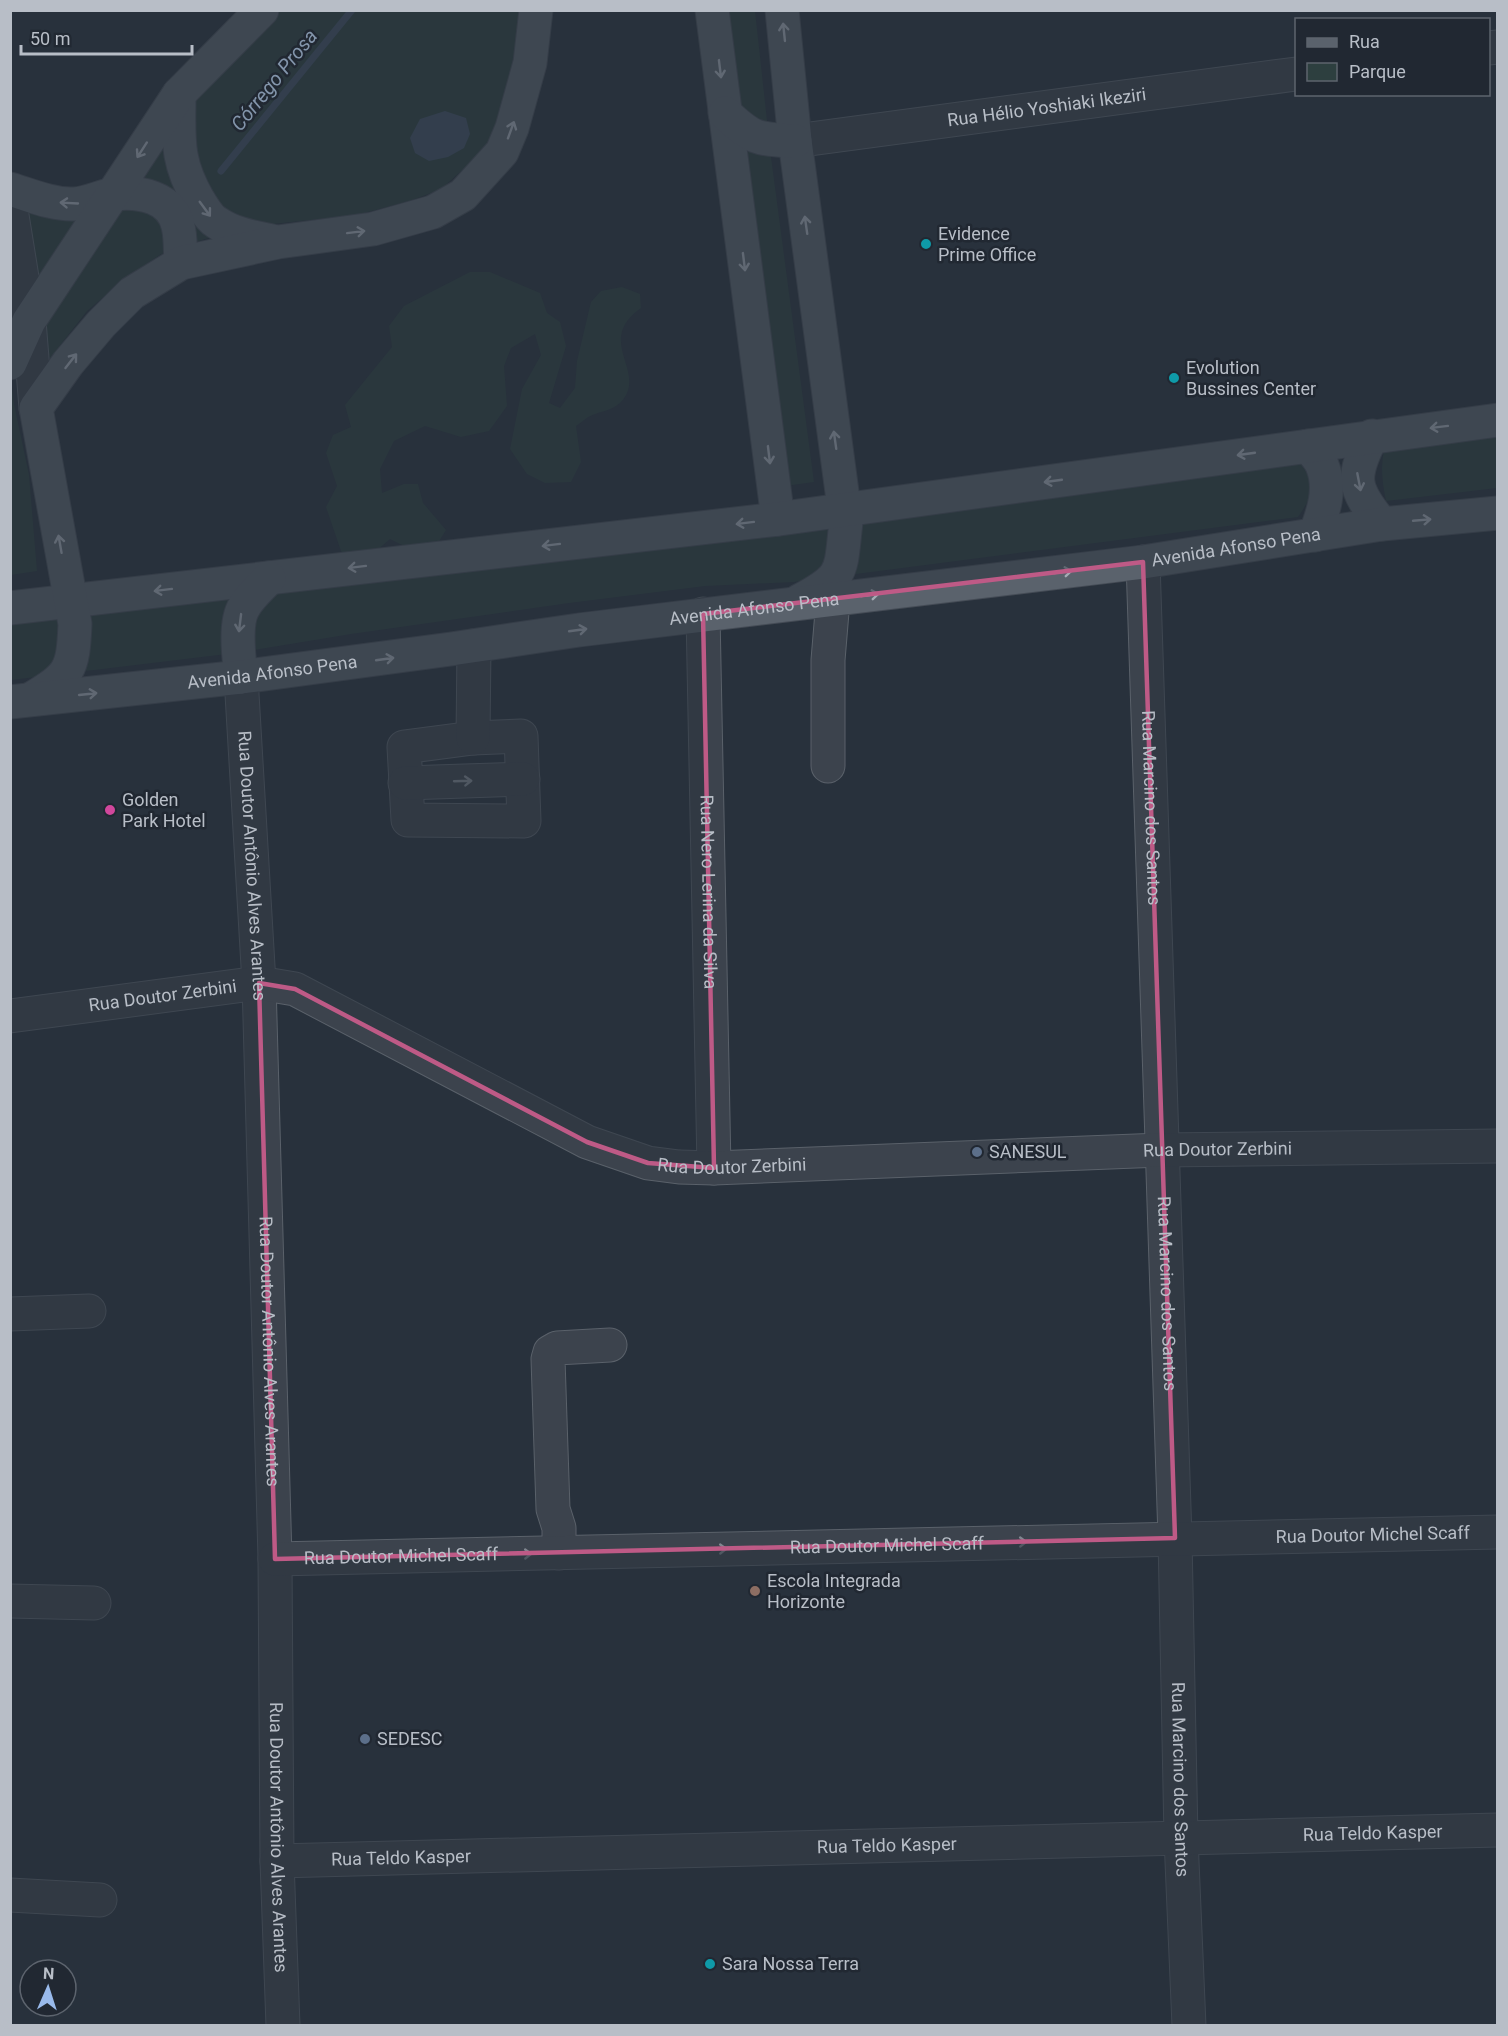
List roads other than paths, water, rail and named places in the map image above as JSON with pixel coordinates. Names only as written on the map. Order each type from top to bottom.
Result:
[{"type":"main road","points":[[10,363],[29,321],[179,94],[261,10]]},
{"type":"main road","points":[[20,701],[59,682],[74,656],[75,624],[36,408],[68,363],[101,324],[132,293],[181,263],[278,242],[373,230],[433,212],[463,195],[502,152],[512,129],[530,63],[536,10]]},
{"type":"main road","points":[[712,10],[778,519]]},
{"type":"main road","points":[[782,10],[795,141],[846,522],[843,554],[836,577],[825,587],[791,605]]},
{"type":"main road","points":[[179,94],[179,155],[187,180],[201,204],[214,222],[244,236],[278,242]]},
{"type":"main road","points":[[725,113],[743,131],[751,135],[765,140],[795,141]]},
{"type":"main road","points":[[10,189],[50,201],[71,204],[90,202],[113,194],[147,195],[162,201],[174,213],[178,226],[181,263]]},
{"type":"main road","points":[[10,608],[778,519],[1497,420]]},
{"type":"main road","points":[[1372,436],[1357,468],[1358,484],[1368,506],[1382,524]]},
{"type":"main road","points":[[1308,446],[1322,465],[1326,481],[1324,510],[1314,535]]},
{"type":"main road","name":"Avenida Afonso Pena","points":[[20,701],[241,677],[703,614],[1143,562],[1382,524],[1497,513]]},
{"type":"main road","points":[[241,677],[238,645],[239,621],[243,608],[268,578]]},
{"type":"street","name":"Rua Hélio Yoshiaki Ikeziri","points":[[795,141],[1295,74]]},
{"type":"street","points":[[10,203],[29,321],[36,408]]},
{"type":"street","name":"Rua Marcino dos Santos","points":[[1143,562],[1175,1538],[1181,1838],[1190,2025]]},
{"type":"street","points":[[828,766],[828,660],[833,600]]},
{"type":"street","name":"Rua Nero Lerina da Silva","points":[[703,614],[714,1168]]},
{"type":"street","points":[[462,648],[464,739]]},
{"type":"street","name":"Rua Doutor Antônio Alves Arantes","points":[[241,677],[260,983],[275,1559],[277,1861],[283,2025]]},
{"type":"street","points":[[521,736],[523,779],[405,783],[404,747],[464,739],[521,736]]},
{"type":"street","name":"Rua Doutor Zerbini","points":[[10,1016],[260,983],[295,989],[587,1142],[648,1163],[679,1167],[714,1168],[1161,1150],[1497,1146]]},
{"type":"street","points":[[10,1314],[89,1311]]},
{"type":"street","points":[[559,1553],[559,1528],[553,1509],[548,1359],[550,1352],[557,1348],[609,1345]]},
{"type":"street","name":"Rua Doutor Michel Scaff","points":[[275,1559],[1497,1532]]},
{"type":"street","points":[[10,1601],[94,1603]]},
{"type":"street","name":"Rua Teldo Kasper","points":[[277,1861],[1497,1830]]},
{"type":"street","points":[[10,1895],[100,1900]]},
{"type":"water","points":[[445,111],[466,118],[470,134],[464,148],[448,157],[429,161],[415,153],[410,138],[420,119]]},
{"type":"waterway","name":"Córrego Prosa","points":[[221,171],[352,10]]},
{"type":"place","name":"Evidence Prime Office","points":[[926,244]]},
{"type":"place","name":"Evolution Bussines Center","points":[[1174,378]]},
{"type":"place","name":"Golden Park Hotel","points":[[110,810]]},
{"type":"place","name":"SANESUL","points":[[977,1152]]},
{"type":"place","name":"Escola Integrada Horizonte","points":[[755,1591]]},
{"type":"place","name":"SEDESC","points":[[365,1739]]},
{"type":"place","name":"Sara Nossa Terra","points":[[710,1964]]}]
